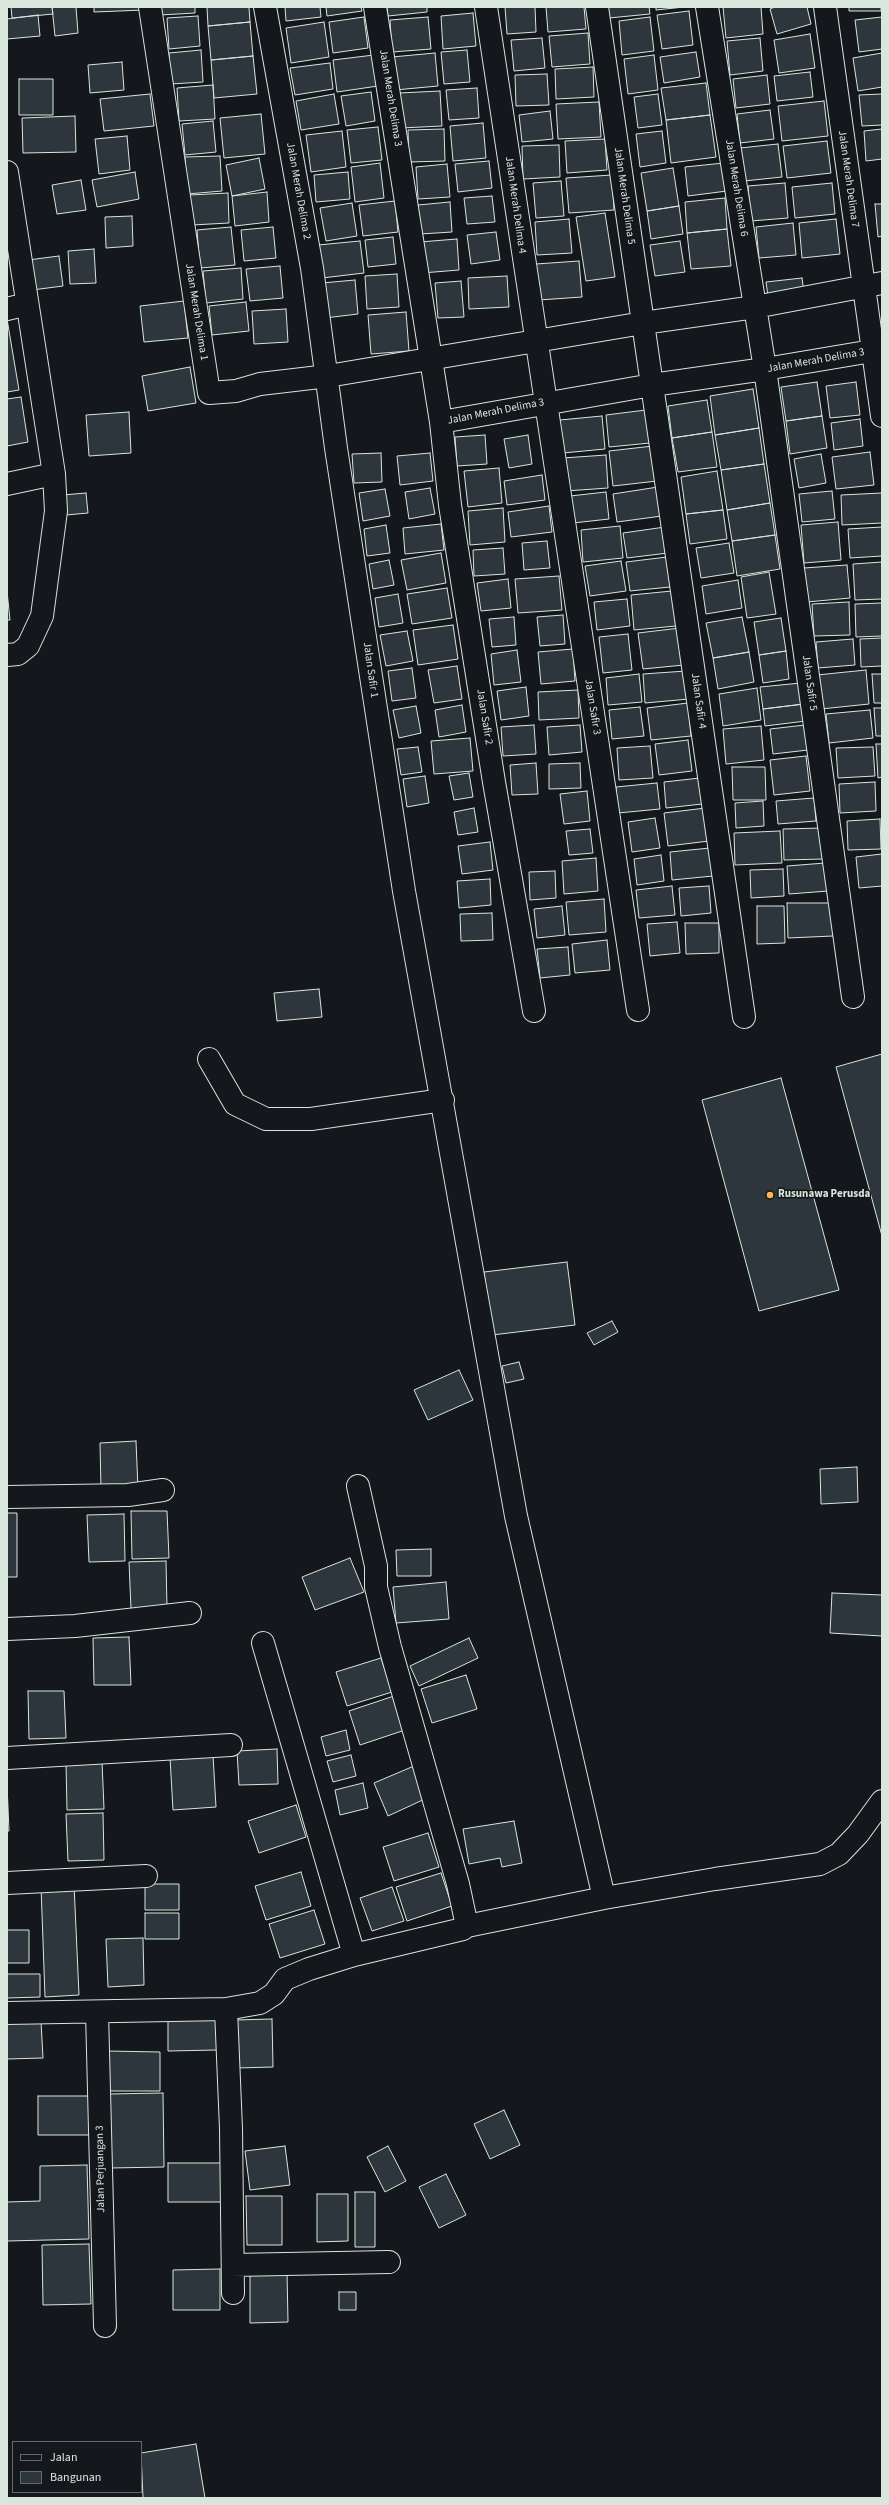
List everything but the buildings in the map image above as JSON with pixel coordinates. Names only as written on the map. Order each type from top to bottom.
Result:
[{"type":"street","name":"Jalan Merah Delima 1","points":[[150,7],[209,393],[236,391],[260,384],[328,376],[643,323],[755,307],[872,285]]},
{"type":"street","name":"Jalan Merah Delima 2","points":[[265,7],[312,268],[328,376],[336,448]]},
{"type":"street","name":"Jalan Merah Delima 3","points":[[375,7],[441,422],[652,385],[765,370],[872,351]]},
{"type":"street","name":"Jalan Merah Delima 4","points":[[486,7],[545,403]]},
{"type":"street","name":"Jalan Merah Delima 5","points":[[597,7],[652,385]]},
{"type":"street","name":"Jalan Merah Delima 6","points":[[707,7],[765,370]]},
{"type":"street","name":"Jalan Merah Delima 7","points":[[825,7],[872,285],[872,351],[882,416]]},
{"type":"street","points":[[7,172],[17,306],[54,474],[56,511],[42,616],[28,646],[18,654],[7,655]]},
{"type":"street","name":"Jalan Safir 5","points":[[765,370],[853,997]]},
{"type":"street","name":"Jalan Safir 4","points":[[652,385],[744,1017]]},
{"type":"street","name":"Jalan Safir 3","points":[[545,403],[638,1010]]},
{"type":"street","name":"Jalan Safir 2","points":[[441,422],[452,513],[494,782],[534,1011]]},
{"type":"street","name":"Jalan Safir 1","points":[[336,448],[404,891],[443,1100],[516,1516],[604,1898]]},
{"type":"street","points":[[7,484],[54,474]]},
{"type":"street","points":[[209,1059],[235,1104],[266,1119],[311,1119],[443,1100]]},
{"type":"street","points":[[358,1486],[376,1566],[376,1587],[390,1647],[458,1884],[467,1926]]},
{"type":"street","points":[[7,1497],[128,1495],[163,1490]]},
{"type":"street","points":[[7,1629],[75,1626],[190,1613]]},
{"type":"street","points":[[263,1643],[354,1954]]},
{"type":"street","points":[[7,1758],[231,1745]]},
{"type":"street","points":[[7,2013],[226,2009],[260,2003],[274,1994],[285,1978],[354,1954],[463,1929],[467,1926],[604,1898],[714,1879],[820,1864],[839,1854],[858,1834],[882,1801]]},
{"type":"street","points":[[7,1884],[146,1876]]},
{"type":"street","points":[[226,2009],[231,2129],[233,2292]]},
{"type":"street","name":"Jalan Perjuangan 3","points":[[98,2012],[105,2326]]},
{"type":"street","points":[[233,2265],[389,2262]]},
{"type":"place","name":"Rusunawa Perusda","points":[[770,1195]]}]
